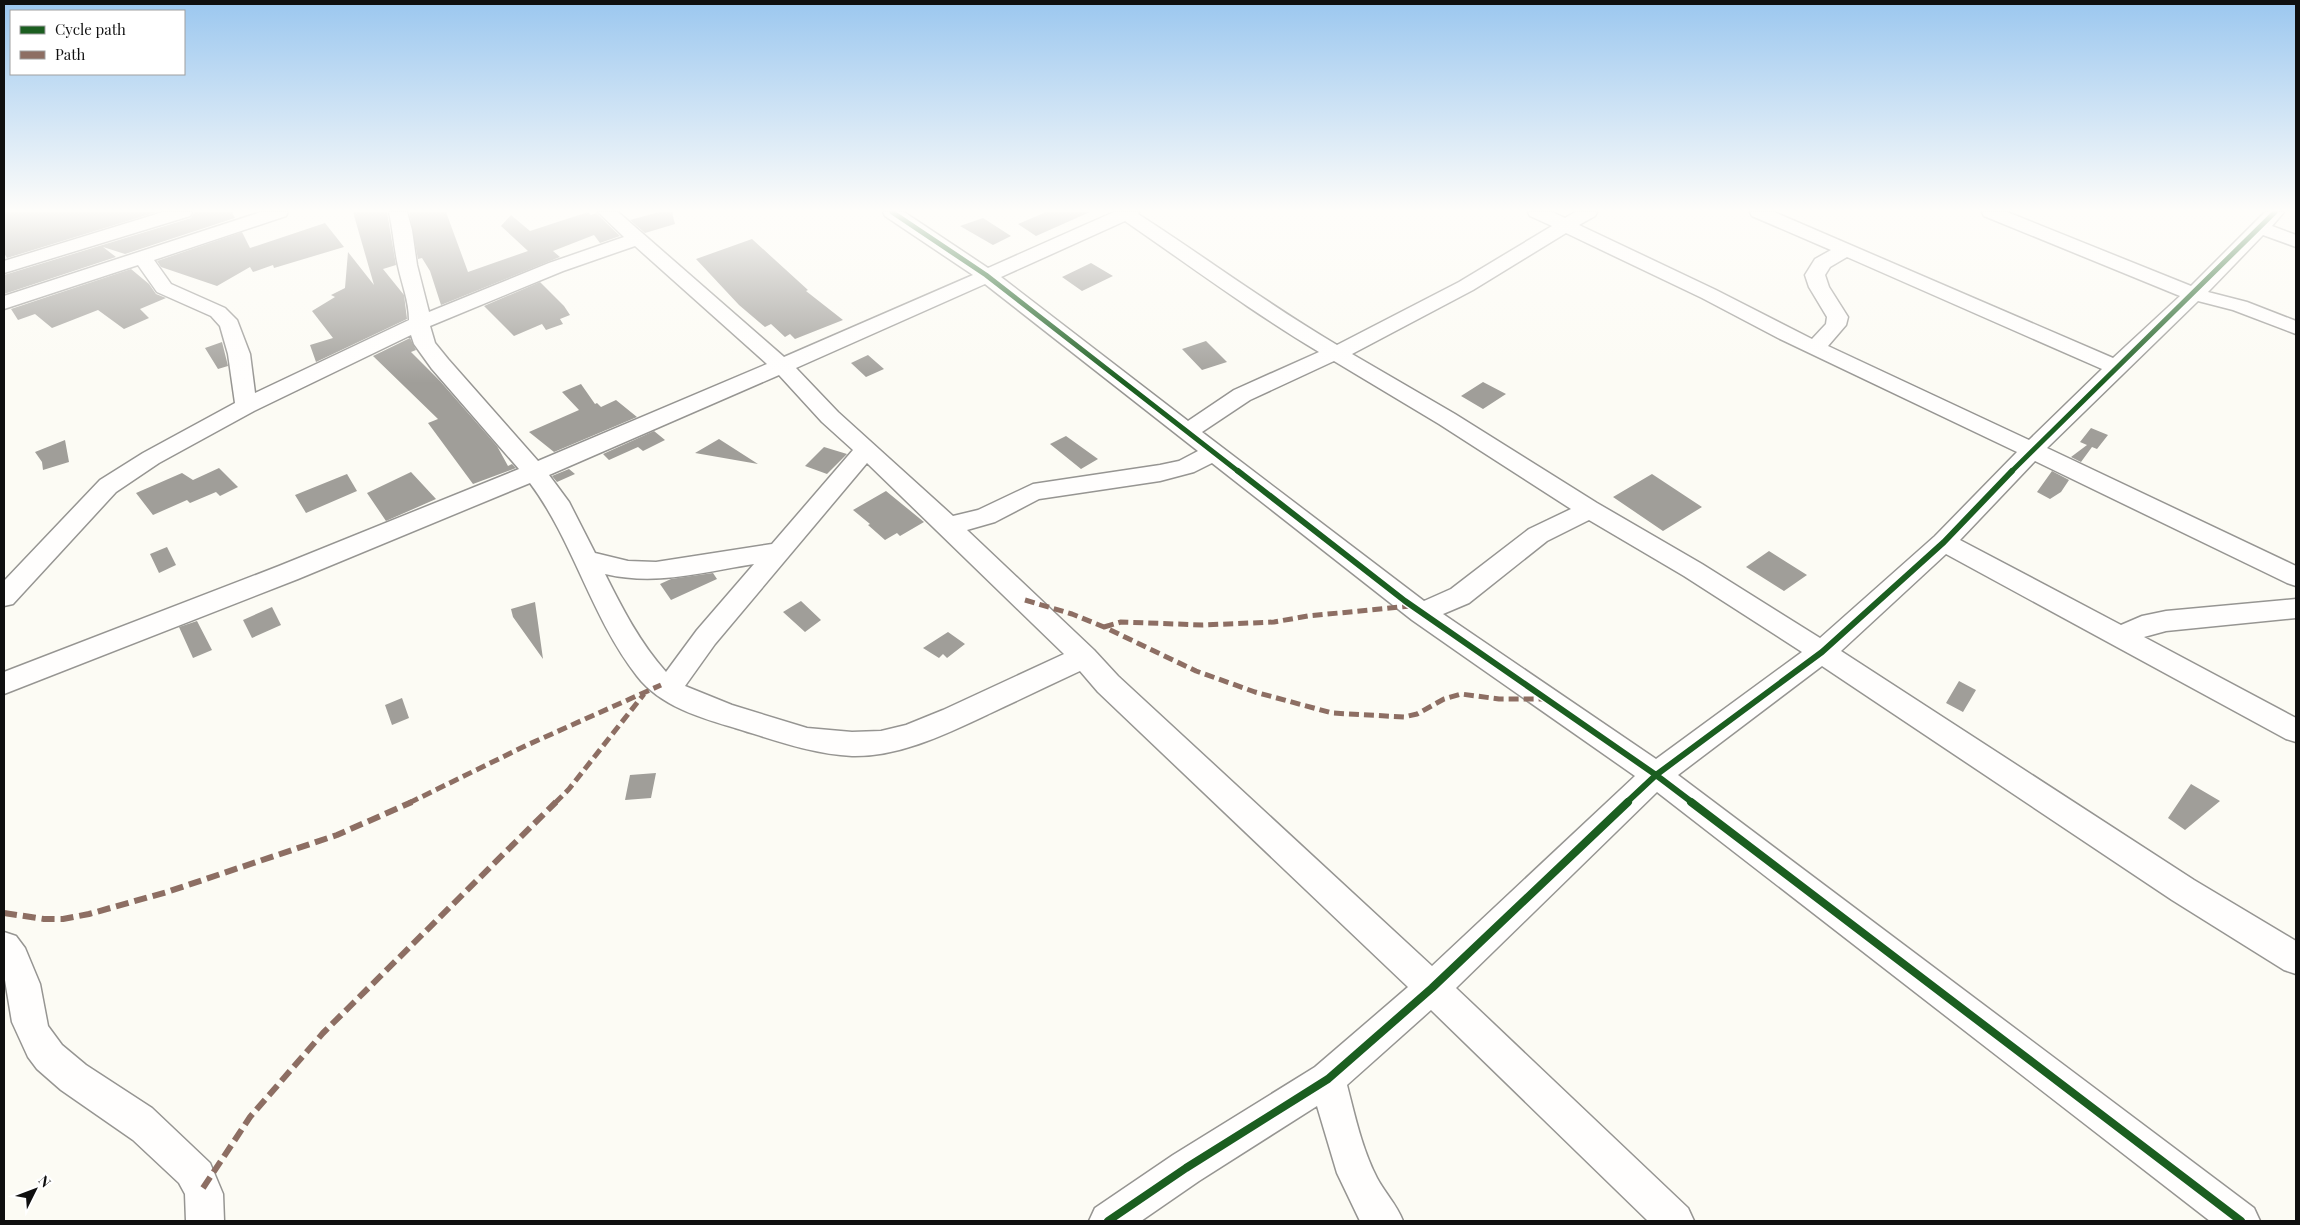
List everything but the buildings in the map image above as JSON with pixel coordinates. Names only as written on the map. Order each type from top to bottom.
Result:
[{"type":"street","points":[[4,303],[103,269]]},
{"type":"street","points":[[151,269],[164,288],[218,312],[230,324],[239,354],[246,406]]},
{"type":"street","points":[[408,269],[419,305],[420,323],[425,344],[440,364],[534,472],[557,502],[615,620],[646,668],[661,684],[680,696],[725,714],[807,739],[852,744],[881,743],[911,735],[953,718],[1084,657]]},
{"type":"street","points":[[4,597],[108,486],[151,458],[246,406],[420,323],[551,269]]},
{"type":"street","points":[[672,269],[782,366],[830,417],[949,526],[1084,657],[1108,684],[1432,988],[1675,1221]]},
{"type":"street","points":[[976,269],[1421,612],[1656,775],[2241,1221]]},
{"type":"street","points":[[4,683],[214,604],[534,472],[782,366],[1001,269]]},
{"type":"street","points":[[1209,269],[1282,322],[1512,459],[1588,510],[1693,570],[1822,652],[2183,890],[2296,958]]},
{"type":"street","points":[[1188,431],[1242,396],[1336,353],[1466,286],[1494,269]]},
{"type":"street","points":[[1656,269],[1814,347],[2033,449],[2296,577]]},
{"type":"street","points":[[1814,347],[1830,335],[1837,326],[1838,316],[1832,304],[1821,292],[1815,275],[1818,269]]},
{"type":"street","points":[[1890,269],[2116,367]]},
{"type":"street","points":[[2133,269],[2194,294],[2240,306],[2296,328]]},
{"type":"street","points":[[1108,1221],[1186,1168],[1328,1079],[1432,988],[1656,775],[1822,652],[1944,542],[2033,449],[2220,269]]},
{"type":"street","points":[[668,689],[706,637],[866,450]]},
{"type":"street","points":[[949,526],[986,516],[1033,492],[1160,473],[1186,467],[1215,452]]},
{"type":"street","points":[[1421,612],[1460,596],[1538,535],[1576,518],[1588,510]]},
{"type":"street","points":[[1944,542],[2296,731]]},
{"type":"street","points":[[585,560],[628,570],[656,571],[780,551]]},
{"type":"street","points":[[2120,636],[2142,626],[2166,621],[2296,608]]},
{"type":"street","points":[[4,947],[13,956],[20,968],[32,1029],[41,1047],[61,1067],[141,1123],[192,1170],[198,1178],[206,1198],[205,1221]]},
{"type":"street","points":[[1328,1079],[1350,1155],[1362,1185],[1384,1221]]},
{"type":"marked path","points":[[1025,600],[1072,614],[1104,627],[1196,671],[1255,692],[1332,713],[1404,717],[1417,714],[1444,699],[1461,694],[1499,699],[1546,699]]},
{"type":"marked path","points":[[1104,627],[1121,622],[1203,625],[1274,622],[1308,616],[1396,609],[1411,606]]},
{"type":"marked path","points":[[4,913],[44,919],[63,919],[89,914],[167,892],[337,835],[426,796],[525,746],[661,685]]},
{"type":"marked path","points":[[203,1188],[250,1117],[323,1033],[569,789],[644,694]]},
{"type":"cycle path","points":[[977,269],[1405,601],[1656,775],[2241,1221]]},
{"type":"cycle path","points":[[1108,1221],[1186,1168],[1328,1079],[1432,988],[1656,775],[1822,652],[1944,542],[2033,449],[2219,269]]}]
